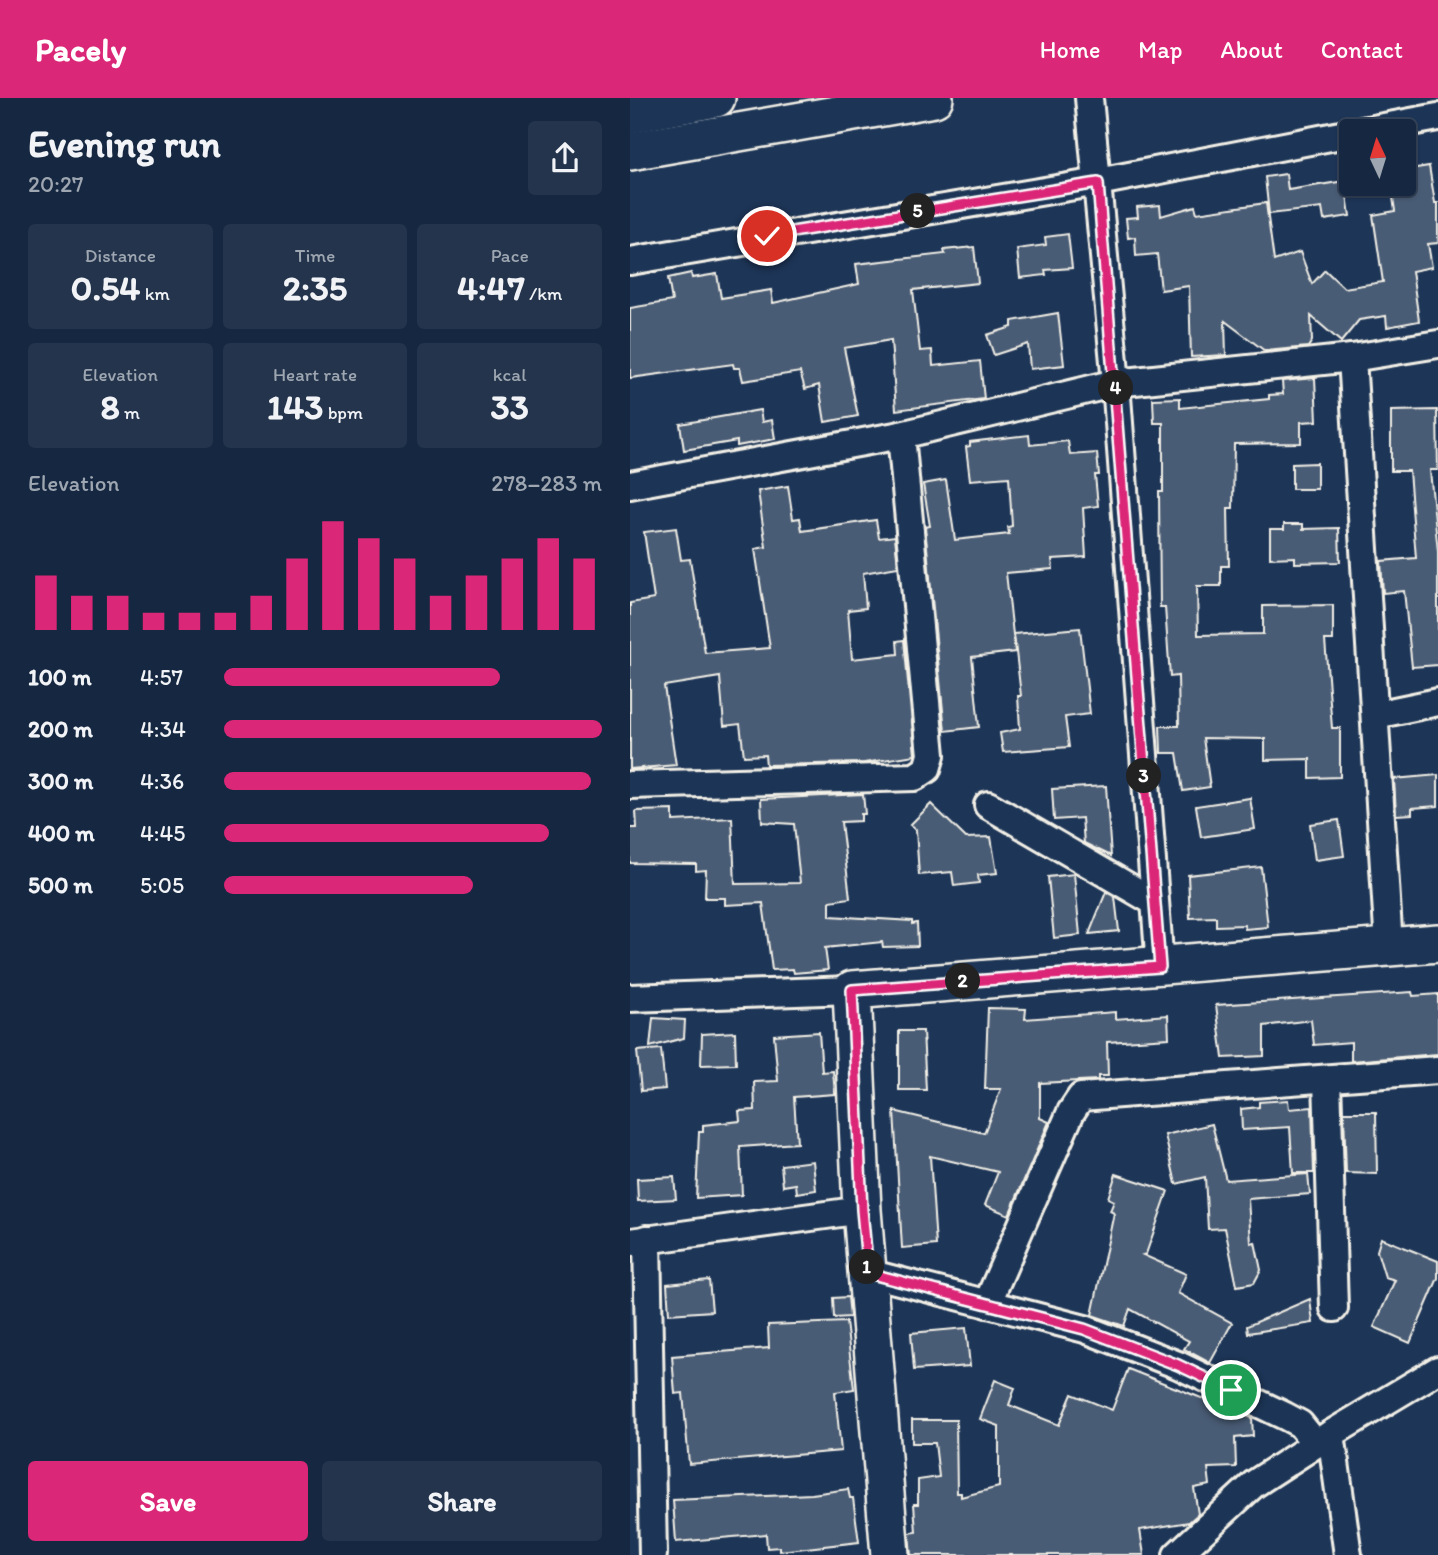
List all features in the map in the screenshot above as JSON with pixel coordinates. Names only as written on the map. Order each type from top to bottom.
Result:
[{"type":"street","points":[[630,114],[716,98]]},
{"type":"street","points":[[630,152],[934,98]]},
{"type":"street","points":[[1089,98],[1116,383],[1160,967]]},
{"type":"street","points":[[1416,121],[1438,117]]},
{"type":"street","points":[[630,261],[1098,183],[1339,135]]},
{"type":"street","points":[[630,485],[901,435],[1116,383],[1352,358],[1438,344]]},
{"type":"street","points":[[1352,358],[1389,947]]},
{"type":"street","points":[[630,785],[915,777],[926,769],[931,755],[901,435]]},
{"type":"street","points":[[1375,715],[1438,702]]},
{"type":"street","points":[[988,805],[1153,901]]},
{"type":"street","points":[[630,998],[852,990],[1438,943]]},
{"type":"street","points":[[852,990],[862,1210],[890,1555]]},
{"type":"street","points":[[987,1304],[1071,1112],[1081,1097],[1438,1070]]},
{"type":"street","points":[[1327,1079],[1334,1308]]},
{"type":"street","points":[[653,1555],[639,1241],[862,1210]]},
{"type":"street","points":[[868,1273],[1084,1329],[1178,1365],[1300,1424],[1324,1439],[1348,1555]]},
{"type":"street","points":[[1177,1555],[1254,1484],[1438,1370]]},
{"type":"building","points":[[1429,166],[1435,203],[1438,203],[1438,243],[1428,244],[1432,267],[1412,271],[1419,321],[1387,327],[1386,316],[1359,320],[1341,342],[1311,316],[1312,341],[1308,347],[1265,351],[1225,321],[1226,355],[1191,357],[1189,286],[1161,290],[1157,254],[1136,256],[1135,237],[1128,238],[1126,218],[1138,217],[1137,207],[1160,205],[1161,216],[1195,206],[1197,213],[1266,203],[1274,261],[1300,252],[1312,284],[1325,270],[1344,288],[1383,282],[1373,215],[1395,211],[1393,196],[1416,196],[1416,168]]},
{"type":"building","points":[[1286,174],[1288,190],[1339,182],[1339,196],[1347,196],[1350,216],[1324,220],[1322,208],[1269,214],[1265,177]]},
{"type":"building","points":[[1068,234],[1072,268],[1045,270],[1046,275],[1020,278],[1017,249],[1046,245],[1045,237]]},
{"type":"building","points":[[974,247],[978,283],[913,290],[920,351],[932,350],[933,366],[980,361],[984,399],[896,410],[891,340],[844,348],[858,416],[825,422],[819,385],[805,389],[800,372],[743,381],[740,368],[734,368],[733,364],[630,378],[630,308],[672,301],[668,278],[691,273],[692,278],[717,274],[721,298],[771,290],[773,303],[859,284],[856,264],[945,254],[944,250]]},
{"type":"building","points":[[1058,313],[1064,365],[1030,369],[1028,344],[994,355],[987,335],[1012,327],[1012,321]]},
{"type":"building","points":[[1315,378],[1317,421],[1301,422],[1301,443],[1234,444],[1233,508],[1228,508],[1229,566],[1221,566],[1221,586],[1197,586],[1198,635],[1263,634],[1263,606],[1333,605],[1333,640],[1325,640],[1332,728],[1340,728],[1340,777],[1310,778],[1310,759],[1265,760],[1265,739],[1203,738],[1210,787],[1183,791],[1177,753],[1161,753],[1160,726],[1179,726],[1178,676],[1170,677],[1165,607],[1160,607],[1159,492],[1163,492],[1163,423],[1154,423],[1153,399],[1180,398],[1180,408],[1269,399],[1269,395],[1283,394],[1282,381]]},
{"type":"building","points":[[760,410],[762,422],[772,420],[775,439],[737,446],[737,441],[684,450],[680,424]]},
{"type":"building","points":[[1437,410],[1438,470],[1430,470],[1438,552],[1438,665],[1412,667],[1404,591],[1383,593],[1381,561],[1416,558],[1409,471],[1391,471],[1391,411]]},
{"type":"building","points":[[1029,435],[1030,445],[1068,441],[1070,455],[1097,453],[1099,475],[1095,475],[1098,506],[1083,508],[1086,557],[1052,559],[1053,569],[1006,573],[1015,652],[972,657],[979,727],[945,731],[925,527],[930,526],[923,484],[946,480],[955,540],[1009,534],[1008,527],[1012,526],[1009,477],[970,480],[966,447],[970,446],[970,442]]},
{"type":"building","points":[[1317,463],[1317,489],[1292,489],[1292,464]]},
{"type":"building","points":[[788,486],[793,519],[800,518],[802,531],[876,520],[879,538],[895,536],[898,567],[863,573],[866,608],[848,610],[852,659],[898,654],[897,641],[904,640],[915,755],[864,763],[766,765],[765,755],[744,756],[740,724],[724,726],[720,677],[664,686],[676,765],[630,769],[630,603],[654,599],[644,532],[676,528],[681,560],[690,559],[705,653],[770,648],[755,549],[766,547],[758,491]]},
{"type":"building","points":[[1284,524],[1303,524],[1303,529],[1339,528],[1340,562],[1295,563],[1295,557],[1270,558],[1270,529],[1284,529]]},
{"type":"building","points":[[1080,628],[1090,714],[1065,717],[1069,747],[1003,752],[1000,733],[1020,729],[1018,696],[1021,696],[1014,634]]},
{"type":"building","points":[[1438,775],[1438,806],[1412,808],[1412,814],[1396,815],[1394,779]]},
{"type":"building","points":[[1106,786],[1111,856],[1084,843],[1082,818],[1054,820],[1052,789]]},
{"type":"building","points":[[863,794],[865,814],[861,814],[861,821],[841,822],[850,898],[830,901],[830,916],[912,921],[912,924],[917,923],[918,946],[883,947],[882,942],[825,948],[828,970],[794,973],[793,969],[772,970],[763,903],[725,905],[725,898],[705,898],[706,870],[696,871],[696,864],[630,863],[630,828],[637,828],[636,811],[673,810],[673,821],[732,818],[735,884],[800,883],[794,824],[762,822],[761,799]]},
{"type":"building","points":[[1250,798],[1255,829],[1201,837],[1196,806]]},
{"type":"building","points":[[931,804],[966,838],[991,837],[997,873],[978,875],[979,883],[954,886],[952,872],[919,875],[916,830],[910,825]]},
{"type":"building","points":[[1339,820],[1344,856],[1315,860],[1310,824]]},
{"type":"building","points":[[1261,867],[1268,927],[1245,929],[1244,925],[1216,926],[1216,917],[1190,918],[1188,875]]},
{"type":"building","points":[[1074,874],[1080,935],[1054,938],[1048,877]]},
{"type":"building","points":[[1106,892],[1115,897],[1119,931],[1089,934]]},
{"type":"building","points":[[1412,992],[1413,996],[1438,994],[1438,1054],[1351,1061],[1351,1042],[1314,1045],[1311,1020],[1264,1026],[1264,1056],[1223,1058],[1216,1005]]},
{"type":"building","points":[[988,1008],[1026,1009],[1025,1019],[1115,1012],[1115,1019],[1168,1015],[1169,1038],[1107,1042],[1108,1076],[1098,1076],[1098,1080],[1040,1083],[1040,1118],[1049,1122],[1009,1215],[985,1205],[998,1172],[930,1156],[936,1245],[902,1248],[894,1111],[984,1133],[1001,1089],[985,1089]]},
{"type":"building","points":[[653,1018],[685,1020],[684,1038],[650,1047]]},
{"type":"building","points":[[899,1031],[923,1031],[926,1090],[899,1090]]},
{"type":"building","points":[[735,1032],[736,1064],[701,1065],[702,1034]]},
{"type":"building","points":[[819,1032],[822,1072],[833,1071],[835,1094],[794,1097],[797,1143],[740,1147],[742,1195],[696,1198],[699,1132],[703,1132],[703,1125],[740,1121],[739,1111],[755,1110],[754,1082],[778,1081],[774,1035]]},
{"type":"building","points":[[661,1049],[665,1089],[641,1091],[637,1051]]},
{"type":"building","points":[[1288,1100],[1289,1109],[1312,1107],[1314,1173],[1293,1173],[1290,1127],[1242,1130],[1241,1109],[1259,1107],[1259,1102]]},
{"type":"building","points":[[1344,1112],[1376,1112],[1377,1174],[1346,1173]]},
{"type":"building","points":[[1212,1124],[1226,1180],[1308,1174],[1310,1194],[1248,1199],[1251,1243],[1255,1242],[1261,1270],[1254,1283],[1237,1286],[1225,1228],[1208,1229],[1205,1177],[1176,1184],[1165,1135]]},
{"type":"building","points":[[813,1161],[816,1190],[797,1193],[796,1184],[783,1186],[781,1165]]},
{"type":"building","points":[[1116,1174],[1168,1191],[1146,1254],[1143,1255],[1186,1274],[1178,1293],[1232,1323],[1210,1363],[1184,1349],[1189,1341],[1130,1309],[1124,1326],[1092,1315],[1114,1213],[1110,1211],[1114,1201],[1108,1198]]},
{"type":"building","points":[[674,1177],[676,1199],[638,1201],[637,1179]]},
{"type":"building","points":[[1381,1238],[1438,1261],[1438,1278],[1410,1343],[1374,1327],[1395,1280],[1385,1277],[1377,1251]]},
{"type":"building","points":[[709,1280],[712,1311],[669,1314],[667,1284]]},
{"type":"building","points":[[848,1297],[850,1317],[834,1318],[833,1298]]},
{"type":"building","points":[[1310,1299],[1313,1323],[1248,1333],[1247,1326]]},
{"type":"building","points":[[846,1322],[854,1389],[835,1392],[841,1451],[689,1464],[683,1393],[675,1394],[672,1356],[769,1348],[768,1325]]},
{"type":"building","points":[[966,1328],[970,1366],[914,1370],[911,1333]]},
{"type":"building","points":[[1128,1369],[1252,1418],[1253,1436],[1235,1438],[1236,1467],[1208,1468],[1210,1485],[1194,1488],[1198,1514],[1189,1522],[1140,1530],[1144,1555],[911,1555],[909,1533],[916,1532],[914,1504],[918,1504],[918,1480],[939,1477],[935,1443],[912,1443],[912,1420],[956,1420],[957,1493],[961,1493],[961,1497],[999,1487],[999,1426],[980,1419],[995,1380],[1015,1388],[1009,1405],[1059,1425],[1072,1394],[1112,1410]]},
{"type":"building","points":[[848,1489],[850,1498],[853,1498],[859,1542],[780,1551],[780,1547],[767,1548],[766,1534],[676,1542],[673,1500],[812,1494]]},
{"type":"route","points":[[767,236],[1098,183],[1116,383],[1160,967],[852,990],[862,1210],[868,1273],[1084,1329],[1125,1343],[1231,1390]]}]
